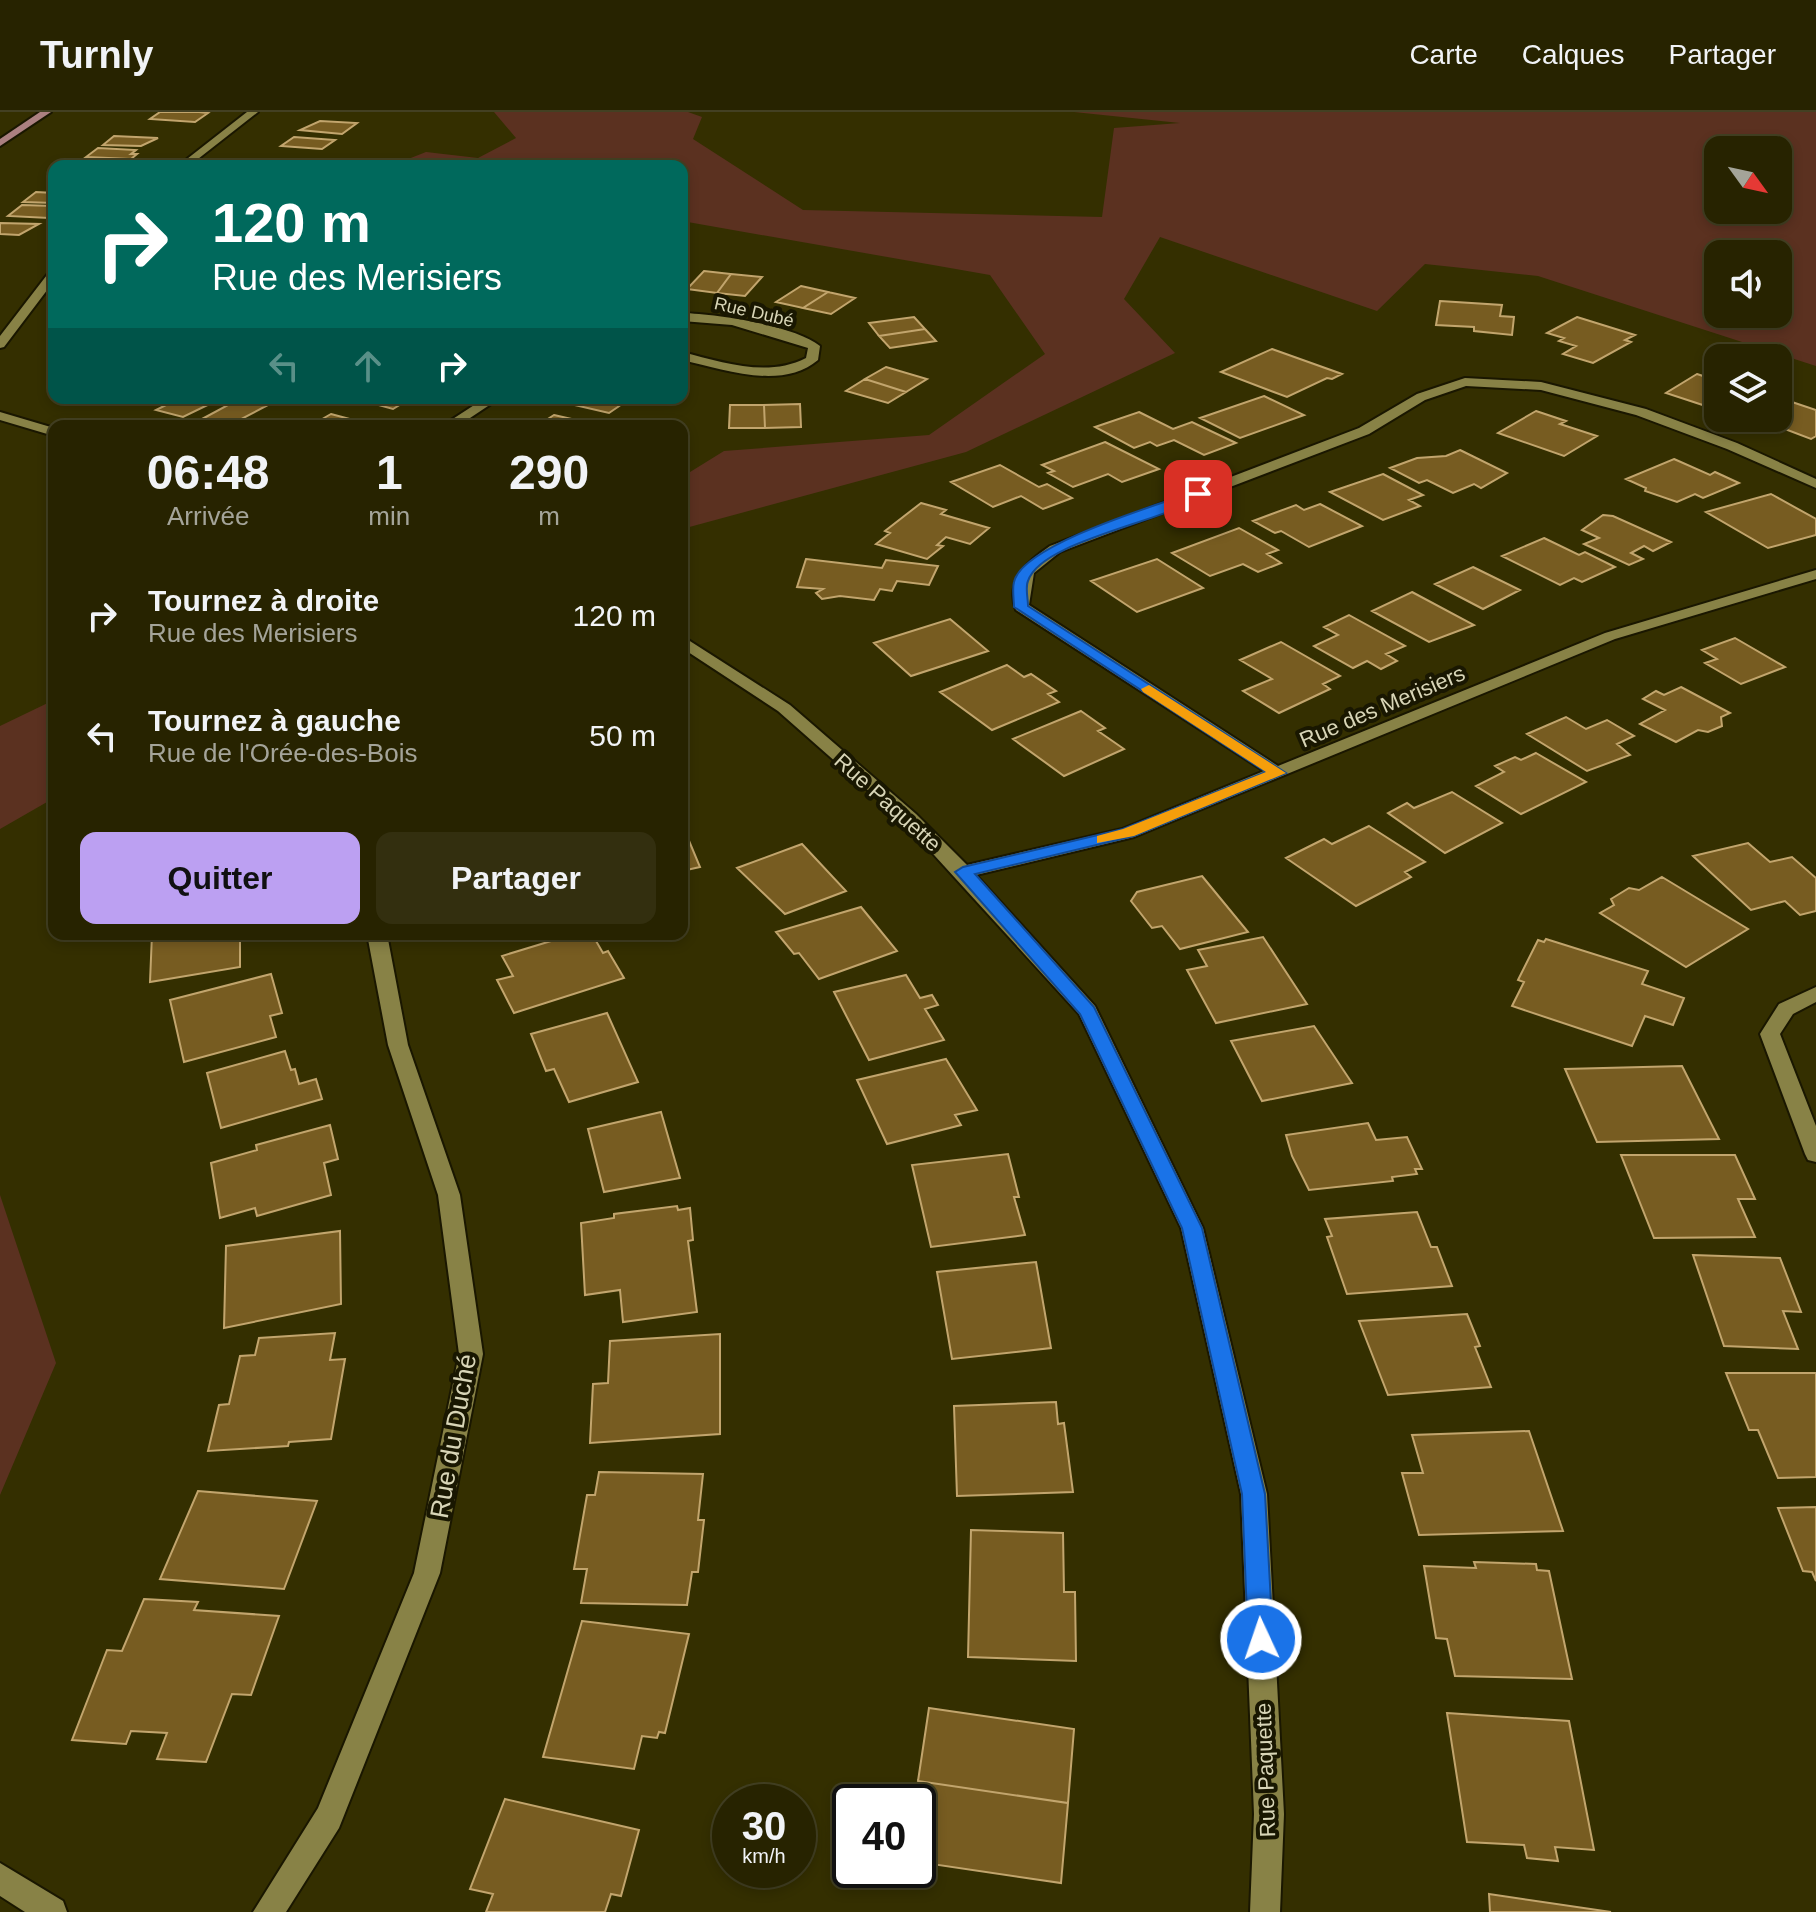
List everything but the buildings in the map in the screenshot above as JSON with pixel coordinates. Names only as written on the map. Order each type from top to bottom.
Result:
[{"type":"main road","points":[[0,143],[46,112]]},
{"type":"street","points":[[191,160],[253,112]]},
{"type":"street","points":[[0,344],[48,281]]},
{"type":"street","name":"Rue Dubé","points":[[688,318],[787,336],[814,346],[812,360],[802,367],[781,370],[747,370],[688,357]]},
{"type":"street","points":[[1278,773],[1021,607],[1020,581],[1031,565],[1055,549],[1364,431],[1421,397],[1465,382],[1541,386],[1641,412],[1732,446],[1816,484]]},
{"type":"street","points":[[459,420],[484,404]]},
{"type":"street","points":[[0,416],[48,430]]},
{"type":"street","name":"Rue des Merisiers","points":[[963,872],[1128,833],[1610,636],[1816,574]]},
{"type":"street","name":"Rue Paquette","points":[[688,645],[784,708],[910,818],[1088,1011],[1192,1228],[1254,1494],[1269,1814],[1265,1912]]},
{"type":"street","name":"Rue du Duché","points":[[268,1912],[329,1818],[427,1573],[471,1354],[449,1195],[398,1045],[378,940]]},
{"type":"street","points":[[1816,994],[1786,1009],[1770,1034],[1816,1154]]},
{"type":"street","points":[[0,1878],[52,1912]]},
{"type":"shaded area","points":[[494,112],[688,112],[702,117],[693,139],[803,210],[1102,217],[1114,128],[1180,123],[1074,112],[1816,112],[1816,366],[1792,358],[1792,344],[1748,344],[1538,276],[1425,264],[1377,311],[1160,237],[1124,299],[1175,353],[966,452],[688,527],[688,473],[724,451],[929,435],[1045,354],[990,275],[688,222],[688,160],[406,160],[426,152],[478,158],[516,138]]},
{"type":"shaded area","points":[[48,703],[48,801],[0,829],[0,726]]},
{"type":"shaded area","points":[[0,1195],[56,1363],[0,1495]]},
{"type":"slow traffic","points":[[1102,839],[1128,833],[1278,773],[1149,689]]},
{"type":"route","points":[[1198,494],[1055,549],[1031,565],[1020,581],[1021,607],[1278,773],[1128,833],[963,872],[1088,1011],[1192,1228],[1254,1494],[1261,1639]]}]
